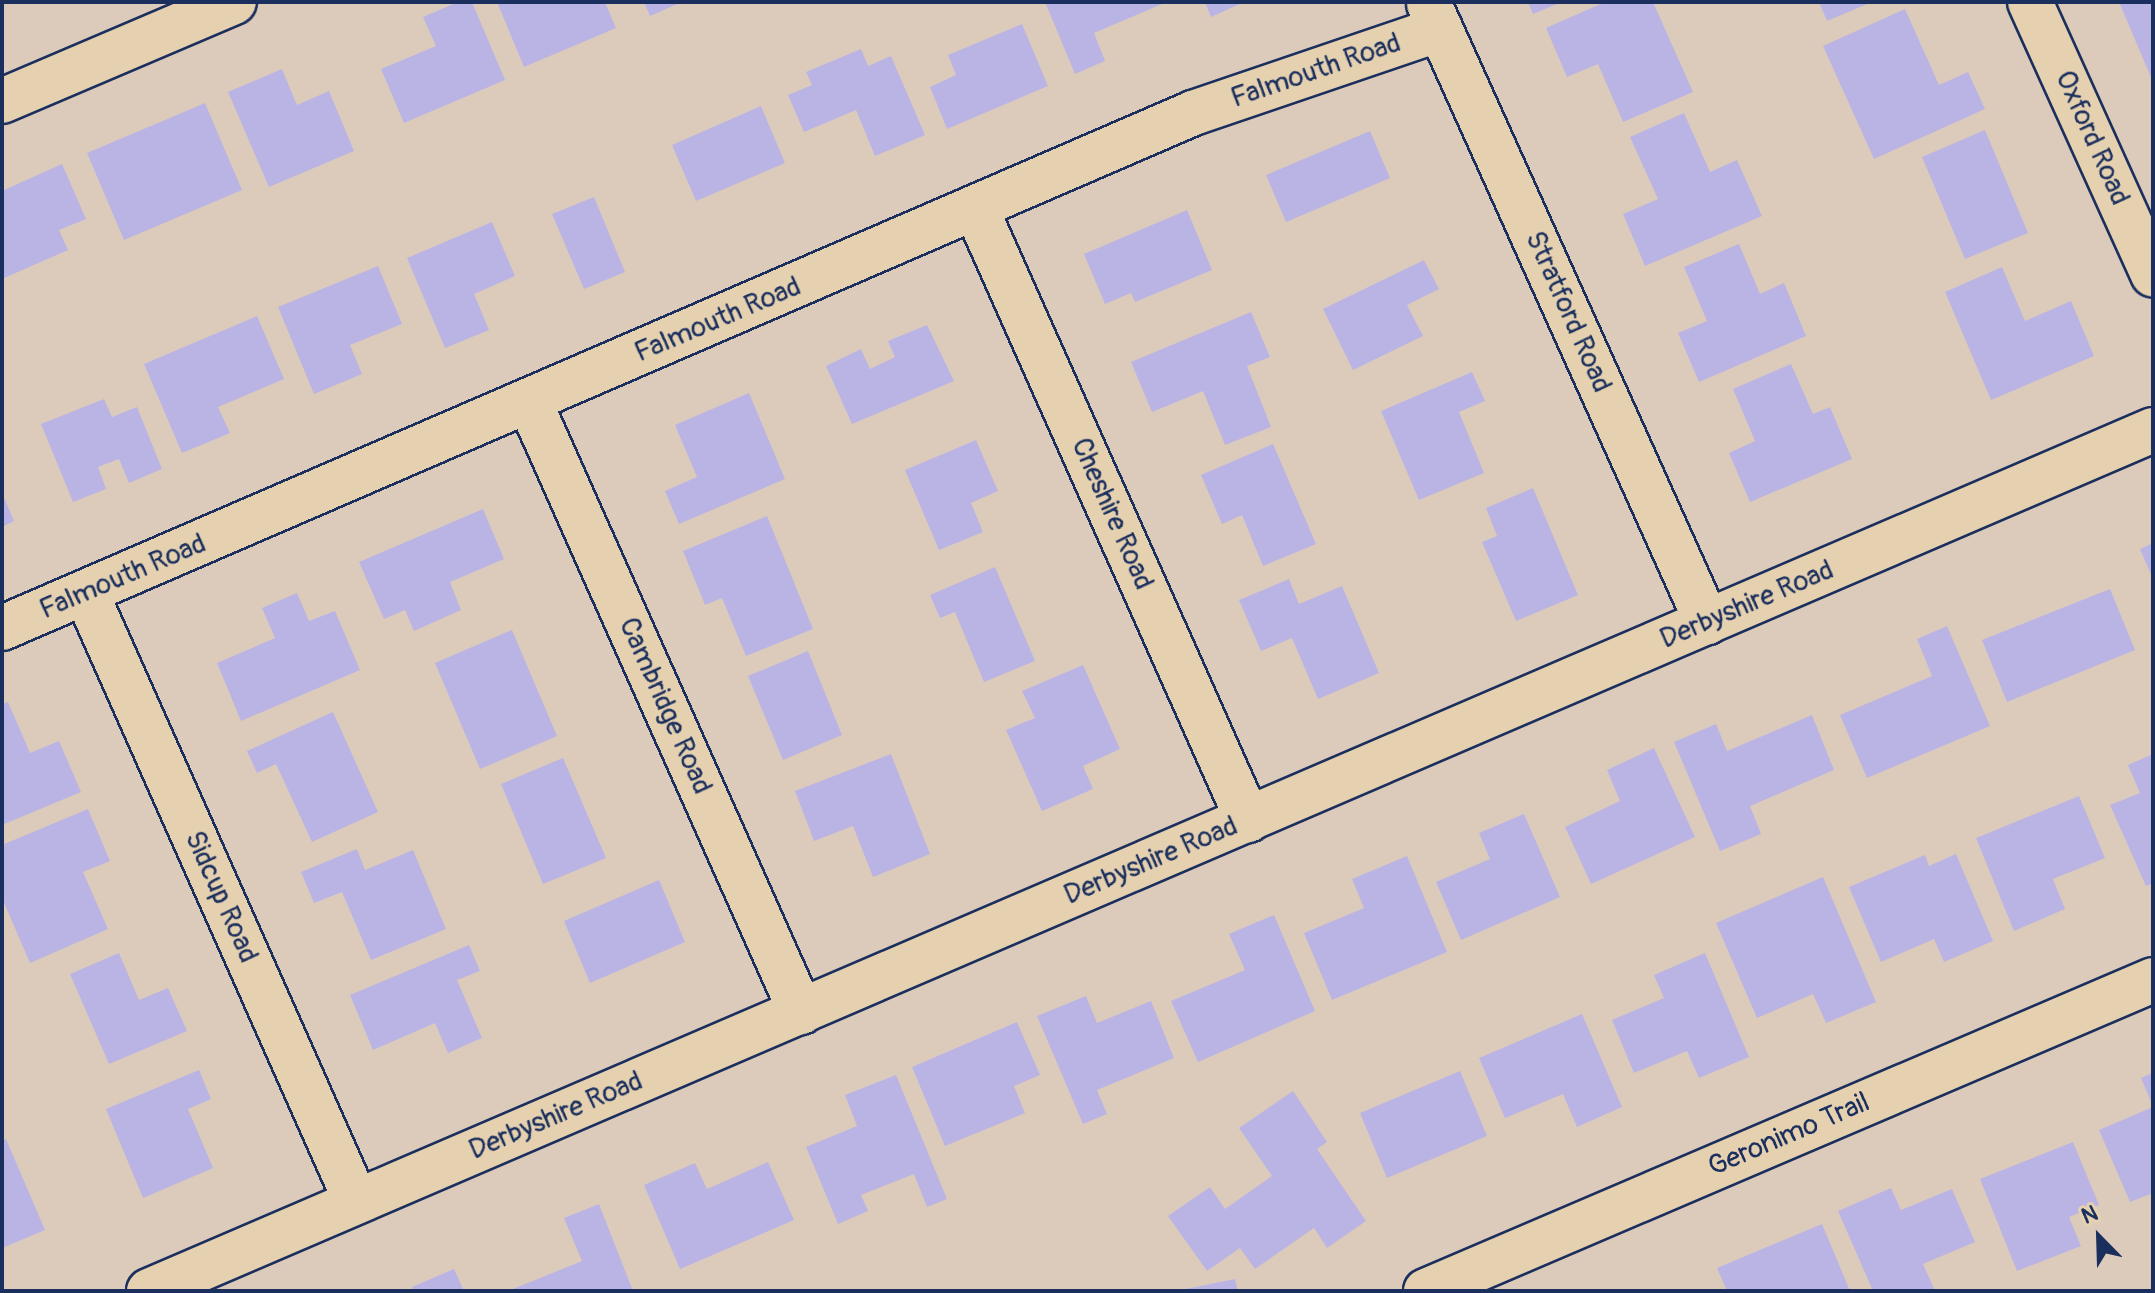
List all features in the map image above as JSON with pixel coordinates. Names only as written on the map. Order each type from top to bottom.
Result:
[{"type":"street","points":[[2,101],[234,2]]},
{"type":"street","name":"Oxford Road","points":[[2030,2],[2153,274]]},
{"type":"street","name":"Falmouth Road","points":[[2,628],[1193,113],[1434,16]]},
{"type":"street","name":"Stratford Road","points":[[1434,16],[1707,622]]},
{"type":"street","name":"Cheshire Road","points":[[976,209],[1248,820]]},
{"type":"street","name":"Cambridge Road","points":[[529,401],[801,1012]]},
{"type":"street","name":"Derbyshire Road","points":[[149,1291],[2153,430]]},
{"type":"street","name":"Sidcup Road","points":[[86,593],[356,1201]]},
{"type":"street","name":"Geronimo Trail","points":[[1426,1291],[2153,980]]},
{"type":"building","points":[[458,2],[472,2],[505,80],[404,123],[381,69],[436,46],[423,17]]},
{"type":"building","points":[[497,2],[605,2],[616,28],[524,67]]},
{"type":"building","points":[[644,2],[682,2],[650,16]]},
{"type":"building","points":[[1045,2],[1167,2],[1094,33],[1105,61],[1075,74]]},
{"type":"building","points":[[1205,2],[1244,2],[1211,17]]},
{"type":"building","points":[[1528,2],[1562,2],[1533,14]]},
{"type":"building","points":[[1605,2],[1653,2],[1693,92],[1623,122],[1598,64],[1567,77],[1546,28]]},
{"type":"building","points":[[1819,2],[1872,2],[1827,21]]},
{"type":"building","points":[[2119,2],[2153,2],[2153,82]]},
{"type":"building","points":[[1905,9],[1939,85],[1968,72],[1985,109],[1874,159],[1823,46]]},
{"type":"building","points":[[1022,24],[1048,86],[947,129],[930,87],[956,75],[948,55]]},
{"type":"building","points":[[861,49],[868,66],[891,56],[925,135],[875,156],[856,110],[804,132],[788,95],[812,85],[806,72]]},
{"type":"building","points":[[282,69],[297,105],[329,91],[354,151],[269,187],[228,92]]},
{"type":"building","points":[[205,103],[242,190],[124,240],[87,153]]},
{"type":"building","points":[[761,106],[785,163],[696,201],[672,145]]},
{"type":"building","points":[[1684,113],[1710,172],[1737,160],[1762,216],[1645,266],[1623,214],[1658,199],[1630,137]]},
{"type":"building","points":[[1985,130],[2028,233],[1965,259],[1922,157]]},
{"type":"building","points":[[1370,131],[1390,178],[1286,222],[1266,175]]},
{"type":"building","points":[[62,164],[86,219],[59,230],[68,250],[2,279],[2,191]]},
{"type":"building","points":[[594,197],[625,272],[584,289],[552,214]]},
{"type":"building","points":[[1187,210],[1212,270],[1135,302],[1131,293],[1105,304],[1084,254]]},
{"type":"building","points":[[492,222],[515,276],[474,294],[489,330],[445,348],[407,258]]},
{"type":"building","points":[[1739,244],[1760,294],[1784,283],[1806,336],[1699,382],[1678,333],[1707,321],[1684,267]]},
{"type":"building","points":[[1424,260],[1439,289],[1407,305],[1423,336],[1353,370],[1323,309]]},
{"type":"building","points":[[378,266],[402,324],[350,345],[362,374],[314,394],[278,307]]},
{"type":"building","points":[[2002,267],[2025,321],[2071,301],[2094,356],[1991,400],[1945,292]]},
{"type":"building","points":[[1251,312],[1270,357],[1247,366],[1271,427],[1225,445],[1203,391],[1152,412],[1131,362]]},
{"type":"building","points":[[257,316],[284,379],[218,407],[230,433],[182,453],[144,364]]},
{"type":"building","points":[[927,325],[954,381],[852,424],[826,366],[861,349],[870,369],[895,357],[888,341]]},
{"type":"building","points":[[1791,364],[1813,414],[1830,407],[1852,459],[1750,502],[1729,453],[1755,441],[1733,389]]},
{"type":"building","points":[[1472,372],[1485,401],[1459,412],[1484,473],[1419,500],[1381,411]]},
{"type":"building","points":[[749,393],[785,479],[679,524],[665,491],[697,477],[675,425]]},
{"type":"building","points":[[104,399],[112,417],[137,407],[162,469],[129,483],[119,459],[98,467],[106,489],[73,502],[41,424]]},
{"type":"building","points":[[976,440],[998,491],[971,503],[983,532],[939,550],[905,470]]},
{"type":"building","points":[[1273,444],[1316,544],[1263,566],[1242,515],[1222,524],[1201,475]]},
{"type":"building","points":[[1533,488],[1578,595],[1516,621],[1482,542],[1497,536],[1486,508]]},
{"type":"building","points":[[2,493],[14,521],[2,527]]},
{"type":"building","points":[[483,509],[504,559],[450,582],[461,610],[414,631],[405,610],[384,619],[359,562]]},
{"type":"building","points":[[767,516],[813,629],[746,656],[722,598],[705,605],[683,551]]},
{"type":"building","points":[[2153,543],[2153,579],[2140,549]]},
{"type":"building","points":[[995,567],[1035,661],[984,682],[955,612],[940,618],[930,595]]},
{"type":"building","points":[[1289,579],[1299,604],[1342,586],[1379,673],[1318,699],[1292,638],[1261,651],[1239,600]]},
{"type":"building","points":[[2110,589],[2135,650],[2007,702],[1982,640]]},
{"type":"building","points":[[297,593],[309,621],[335,611],[360,670],[241,721],[217,663],[275,638],[262,608]]},
{"type":"building","points":[[1947,626],[1990,726],[1867,778],[1840,715],[1932,676],[1917,639]]},
{"type":"building","points":[[512,630],[557,736],[480,769],[435,663]]},
{"type":"building","points":[[808,651],[842,735],[783,760],[748,676]]},
{"type":"building","points":[[1083,665],[1120,749],[1083,766],[1093,789],[1042,811],[1006,730],[1035,718],[1022,691]]},
{"type":"building","points":[[8,702],[30,753],[59,741],[81,792],[2,825],[2,704]]},
{"type":"building","points":[[333,712],[378,812],[312,842],[276,764],[257,773],[247,751]]},
{"type":"building","points":[[1812,715],[1834,770],[1750,806],[1761,834],[1720,851],[1674,742],[1716,724],[1727,751]]},
{"type":"building","points":[[1654,748],[1695,837],[1591,884],[1565,827],[1620,801],[1607,770]]},
{"type":"building","points":[[891,754],[930,854],[873,877],[853,826],[814,841],[795,791]]},
{"type":"building","points":[[2153,754],[2153,883],[2146,886],[2110,805],[2140,793],[2128,765]]},
{"type":"building","points":[[563,758],[606,858],[543,884],[501,784]]},
{"type":"building","points":[[2079,796],[2105,858],[2053,879],[2065,909],[2014,931],[1976,838]]},
{"type":"building","points":[[88,809],[110,861],[83,872],[108,929],[30,963],[2,898],[2,845]]},
{"type":"building","points":[[1524,814],[1560,897],[1461,940],[1436,882],[1490,859],[1479,833]]},
{"type":"building","points":[[357,849],[365,870],[413,850],[446,929],[371,960],[342,892],[314,903],[301,872]]},
{"type":"building","points":[[1956,854],[1993,941],[1944,962],[1934,939],[1881,962],[1849,887],[1925,855],[1929,866]]},
{"type":"building","points":[[1407,856],[1447,952],[1332,1000],[1304,933],[1364,908],[1352,879]]},
{"type":"building","points":[[1823,877],[1876,1002],[1826,1023],[1813,994],[1757,1018],[1716,923]]},
{"type":"building","points":[[659,880],[685,942],[590,983],[564,921]]},
{"type":"building","points":[[1274,915],[1315,1011],[1198,1062],[1171,1001],[1245,970],[1229,934]]},
{"type":"building","points":[[469,945],[480,971],[457,980],[482,1038],[448,1053],[435,1023],[373,1050],[350,995]]},
{"type":"building","points":[[119,953],[139,1000],[168,988],[187,1031],[109,1064],[70,974]]},
{"type":"building","points":[[1705,953],[1749,1057],[1699,1078],[1687,1051],[1634,1073],[1612,1020],[1664,998],[1654,975]]},
{"type":"building","points":[[1086,996],[1097,1023],[1151,1001],[1174,1058],[1097,1090],[1107,1114],[1083,1124],[1037,1016]]},
{"type":"building","points":[[1582,1014],[1622,1107],[1577,1127],[1563,1094],[1505,1118],[1479,1058]]},
{"type":"building","points":[[1017,1022],[1040,1075],[1014,1086],[1025,1113],[945,1146],[912,1067]]},
{"type":"building","points":[[199,1070],[211,1099],[188,1109],[213,1168],[143,1198],[106,1109]]},
{"type":"building","points":[[1460,1071],[1487,1136],[1387,1178],[1360,1113]]},
{"type":"building","points":[[2153,1073],[2153,1106],[2141,1078]]},
{"type":"building","points":[[896,1075],[947,1199],[927,1207],[914,1174],[861,1195],[868,1211],[838,1224],[806,1147],[857,1126],[845,1095]]},
{"type":"building","points":[[1293,1091],[1327,1142],[1317,1149],[1366,1221],[1327,1248],[1314,1228],[1255,1269],[1240,1248],[1207,1271],[1168,1216],[1210,1187],[1225,1209],[1272,1176],[1239,1128]]},
{"type":"building","points":[[2153,1107],[2153,1193],[2130,1202],[2099,1130]]},
{"type":"building","points":[[6,1139],[45,1230],[2,1248],[2,1141]]},
{"type":"building","points":[[2073,1142],[2099,1205],[2069,1217],[2081,1246],[2017,1271],[1980,1179]]},
{"type":"building","points":[[768,1162],[794,1220],[680,1269],[644,1185],[695,1163],[707,1189]]},
{"type":"building","points":[[1891,1188],[1901,1210],[1952,1189],[1975,1242],[1923,1264],[1935,1291],[1873,1291],[1838,1211]]},
{"type":"building","points":[[599,1204],[633,1291],[508,1291],[582,1261],[564,1218]]},
{"type":"building","points":[[1822,1224],[1850,1291],[1727,1291],[1717,1268]]},
{"type":"building","points":[[454,1269],[464,1291],[414,1291],[412,1287]]},
{"type":"building","points":[[1235,1279],[1238,1291],[1181,1290]]}]
